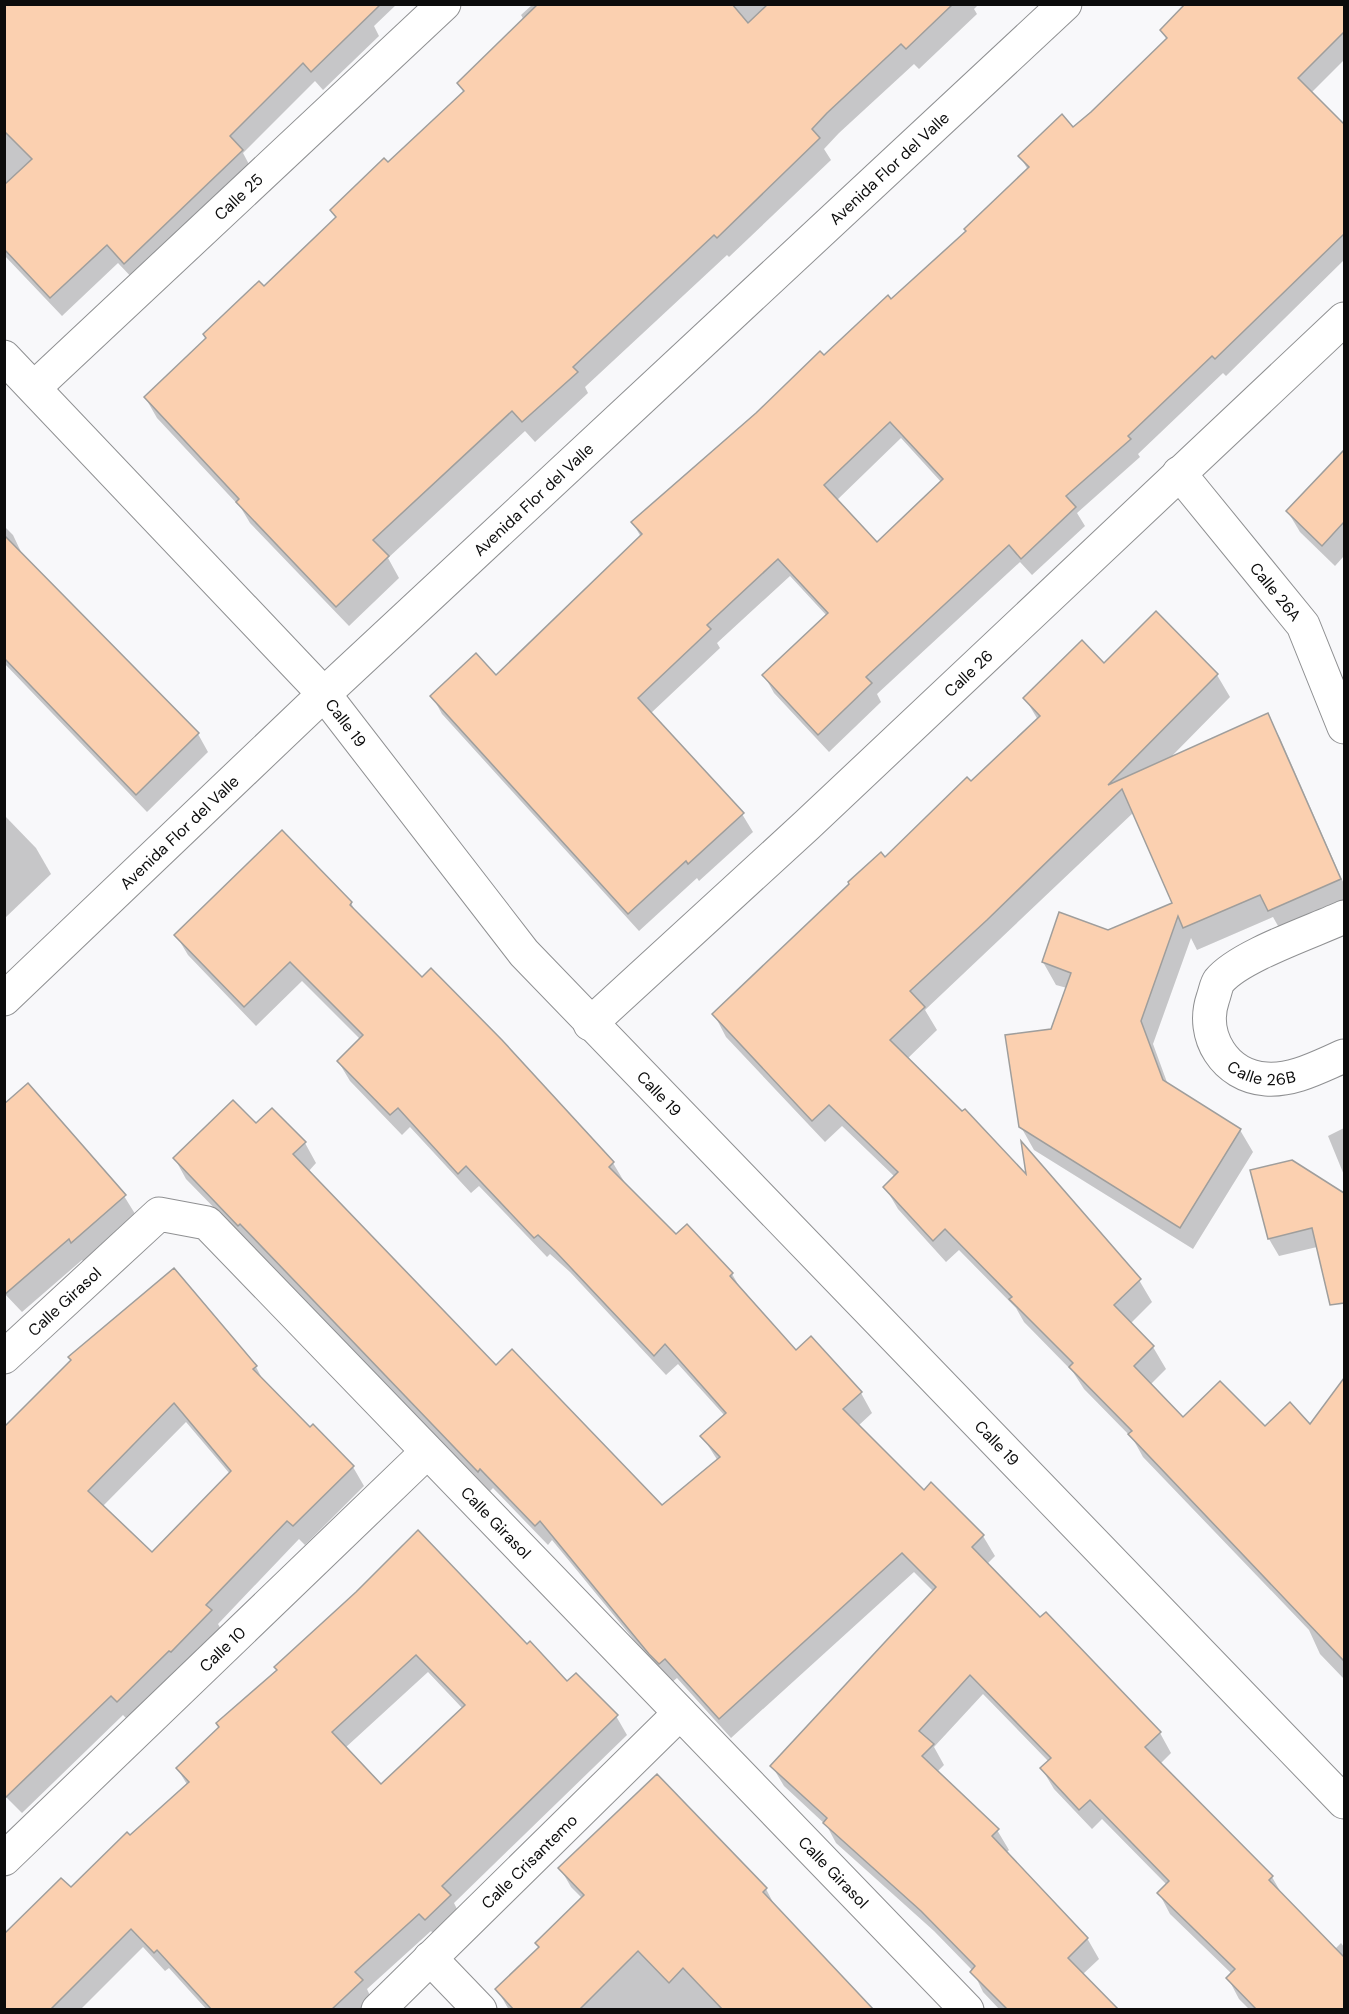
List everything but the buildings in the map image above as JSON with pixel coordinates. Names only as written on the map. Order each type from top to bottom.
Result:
[{"type":"street","name":"Calle 25","points":[[34,388],[444,4]]},
{"type":"street","name":"Avenida Flor del Valle","points":[[4,999],[324,694],[1065,4]]},
{"type":"street","name":"Calle 26","points":[[590,1024],[807,825],[1344,319]]},
{"type":"street","name":"Calle 19","points":[[4,357],[324,694],[524,953],[590,1024],[1344,1802]]},
{"type":"street","name":"Calle 26A","points":[[1179,473],[1303,625],[1344,727]]},
{"type":"street","name":"Calle 26B","points":[[1344,917],[1243,962],[1219,982],[1208,1013],[1211,1038],[1233,1069],[1266,1079],[1302,1074],[1344,1056]]},
{"type":"street","name":"Calle Girasol","points":[[4,1357],[159,1214],[207,1223],[967,2010]]},
{"type":"street","name":"Calle 10","points":[[8,1846],[427,1452]]},
{"type":"street","name":"Calle Crisantemo","points":[[378,2010],[680,1713]]},
{"type":"street","points":[[430,1958],[480,2010]]}]
